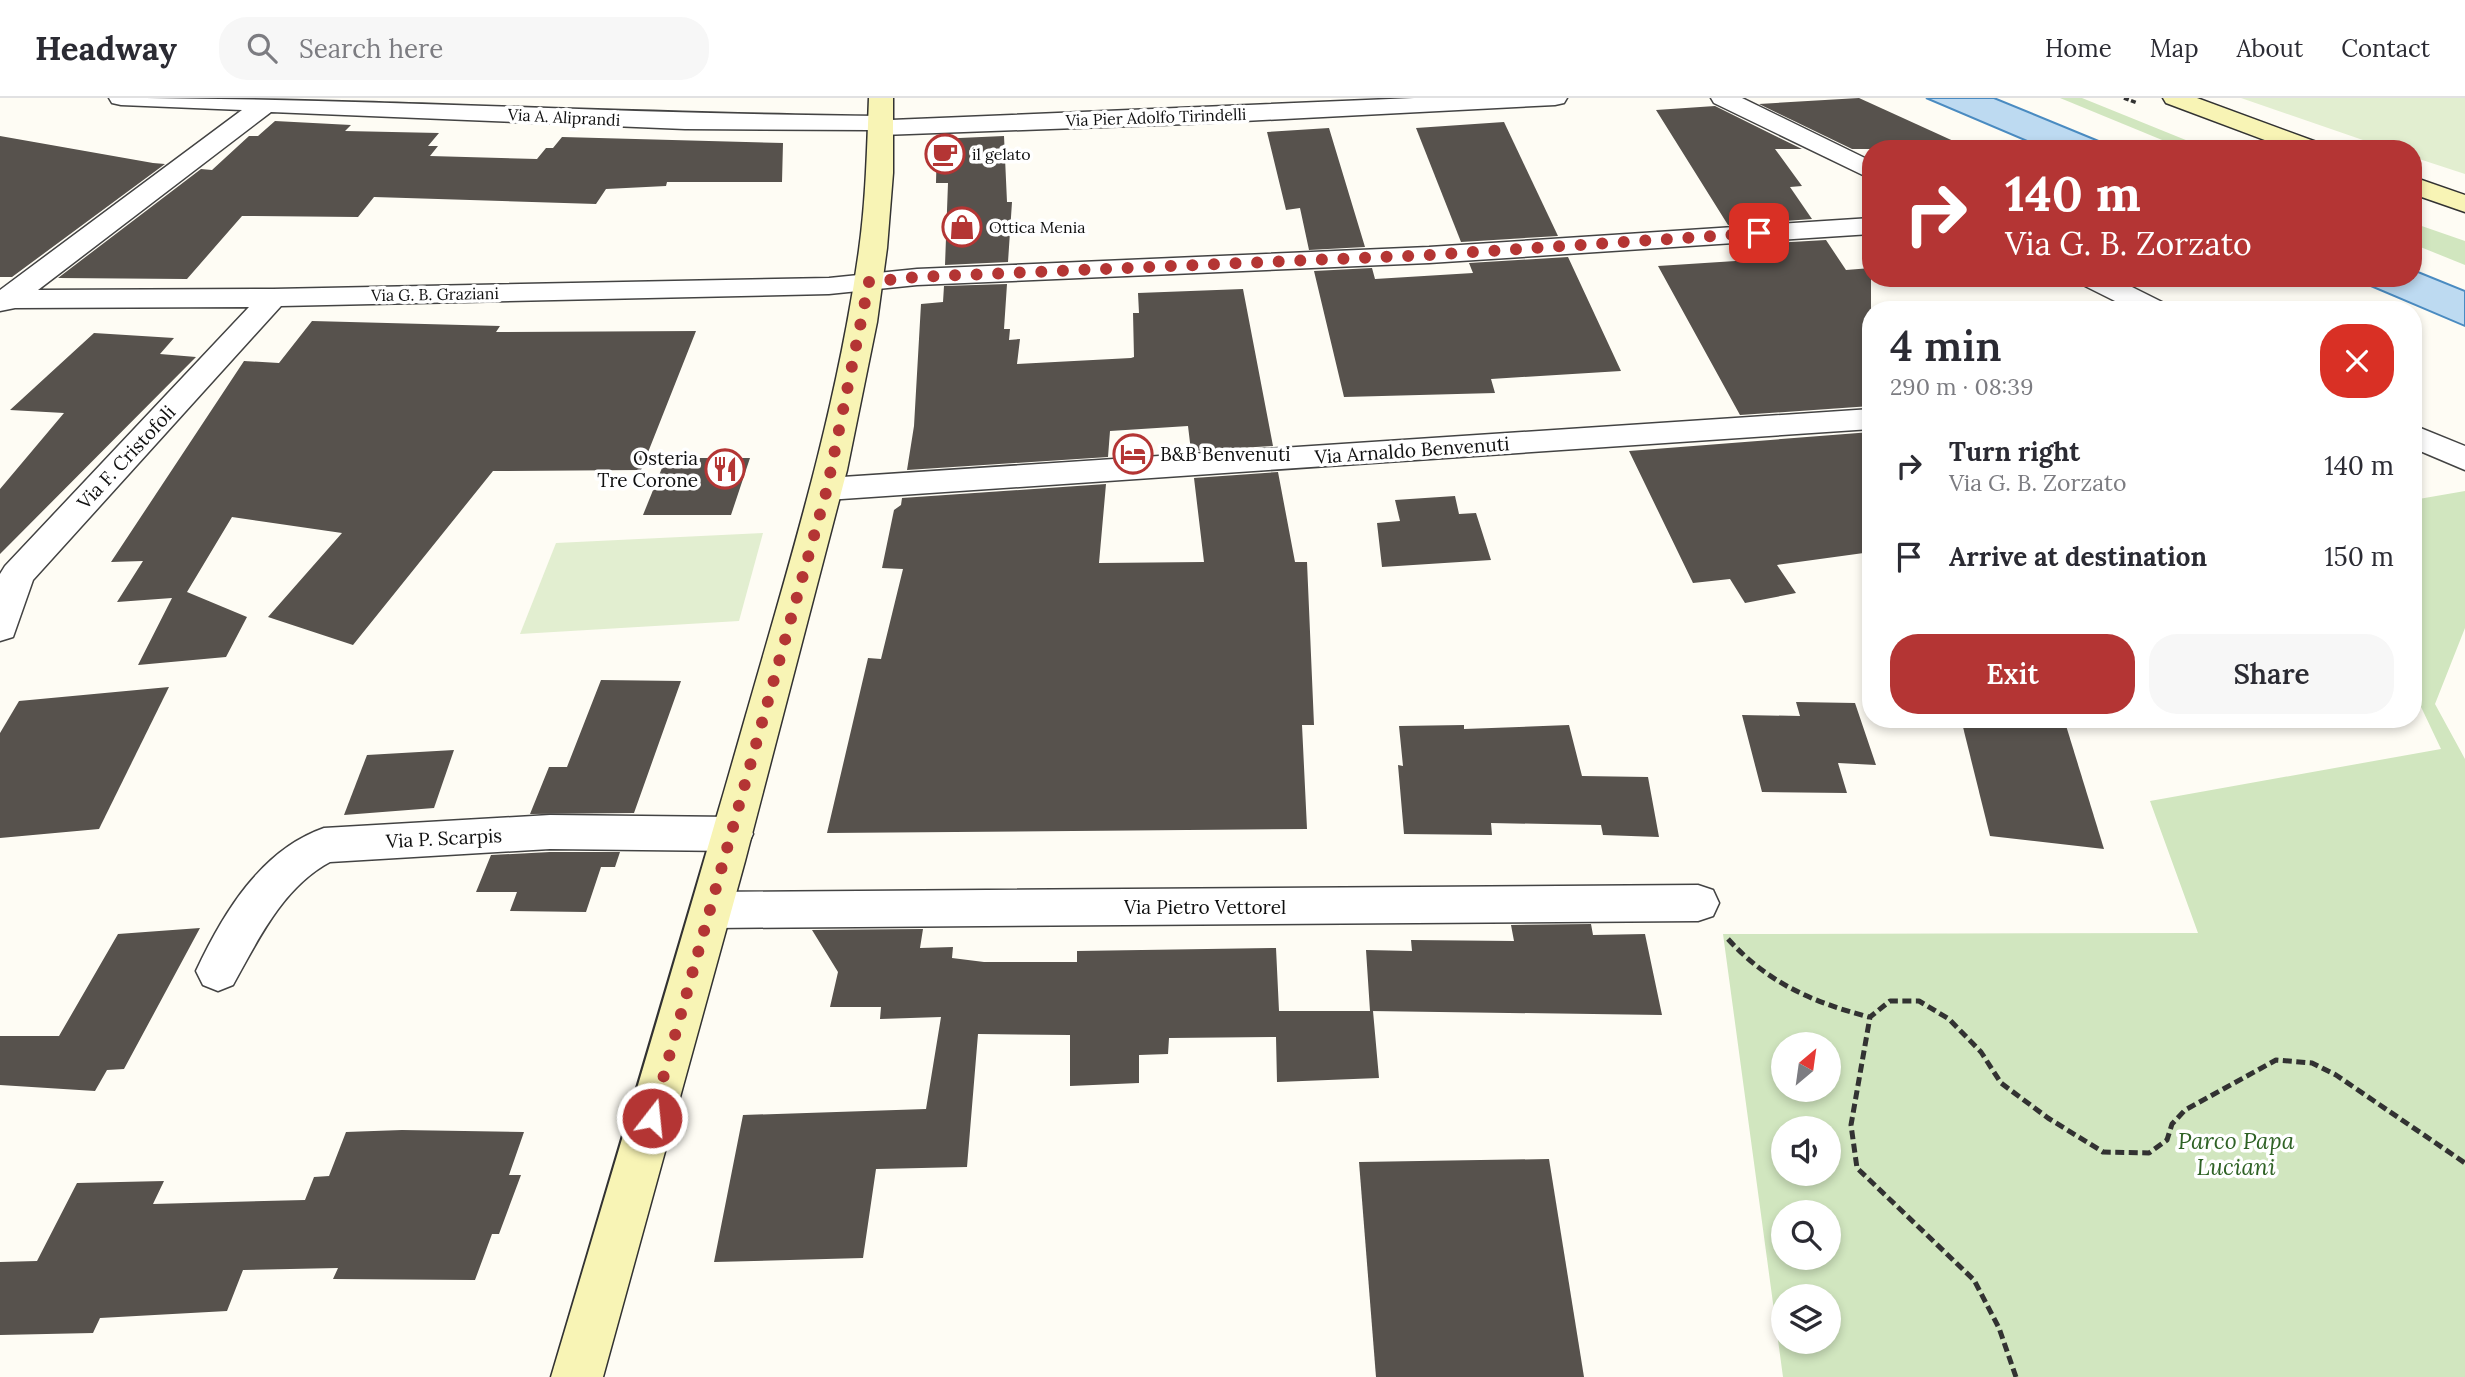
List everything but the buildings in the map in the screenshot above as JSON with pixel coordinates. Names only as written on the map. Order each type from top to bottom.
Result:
[{"type":"street","name":"Via A. Aliprandi","points":[[121,98],[685,122],[881,116]]},
{"type":"street","name":"Via Pier Adolfo Tirindelli","points":[[881,116],[1187,117],[1555,98]]},
{"type":"street","points":[[1723,98],[1862,167]]},
{"type":"street","points":[[2175,98],[2289,140]]},
{"type":"street","points":[[3,302],[267,103]]},
{"type":"street","points":[[577,1377],[733,834],[827,489],[869,282],[881,116]]},
{"type":"street","points":[[2422,185],[2465,197]]},
{"type":"street","points":[[2422,187],[2465,204]]},
{"type":"street","name":"Via G. B. Graziani","points":[[3,302],[829,286],[917,277],[1429,255],[1862,227]]},
{"type":"street","points":[[2109,287],[2138,301]]},
{"type":"street","name":"Via F. Cristofoli","points":[[0,628],[17,575],[273,298]]},
{"type":"street","name":"Via Arnaldo Benvenuti","points":[[827,489],[1862,420]]},
{"type":"street","points":[[2422,439],[2465,459]]},
{"type":"street","name":"Via P. Scarpis","points":[[218,971],[246,920],[284,870],[302,855],[324,845],[550,832],[733,834]]},
{"type":"street","name":"Via Pietro Vettorel","points":[[711,910],[1698,903]]},
{"type":"path","points":[[1698,903],[1750,966],[1789,992],[1824,1006],[1870,1017]]},
{"type":"path","points":[[2016,1377],[2000,1328],[1974,1280],[1857,1168],[1851,1125],[1870,1017],[1890,1001],[1919,1001],[1949,1019],[1981,1052],[2001,1083],[2048,1118],[2103,1152],[2150,1153],[2167,1140],[2172,1124],[2185,1110],[2276,1060],[2312,1063],[2336,1075],[2465,1163]]},
{"type":"green space","points":[[2060,98],[2082,98],[2186,140],[2162,140]]},
{"type":"green space","points":[[2241,98],[2465,98],[2465,174],[2422,160],[2422,140],[2363,140]]},
{"type":"green space","points":[[2422,226],[2465,241],[2465,265],[2422,248]]},
{"type":"green space","name":"Parco Papa Luciani","points":[[2465,491],[2465,628],[2435,704],[2465,759],[2465,1377],[1783,1377],[1780,1354],[1841,1354],[1841,1284],[1771,1284],[1771,1288],[1723,934],[2198,933],[2150,801],[2441,749],[2422,709],[2422,498]]},
{"type":"green space","points":[[763,533],[739,621],[520,634],[556,543]]},
{"type":"water","points":[[1926,98],[1994,98],[2096,140],[2025,140]]},
{"type":"water","points":[[2422,274],[2465,291],[2465,326],[2422,308],[2422,301],[2406,301],[2373,287],[2422,287]]},
{"type":"place","name":"il gelato","points":[[945,154]]},
{"type":"place","name":"Ottica Menia","points":[[962,227]]},
{"type":"place","name":"B&B Benvenuti","points":[[1133,454]]},
{"type":"place","name":"Osteria Tre Corone","points":[[725,469]]},
{"type":"route","points":[[652,1118],[827,489],[869,282],[917,277],[1429,255],[1759,233]]}]
